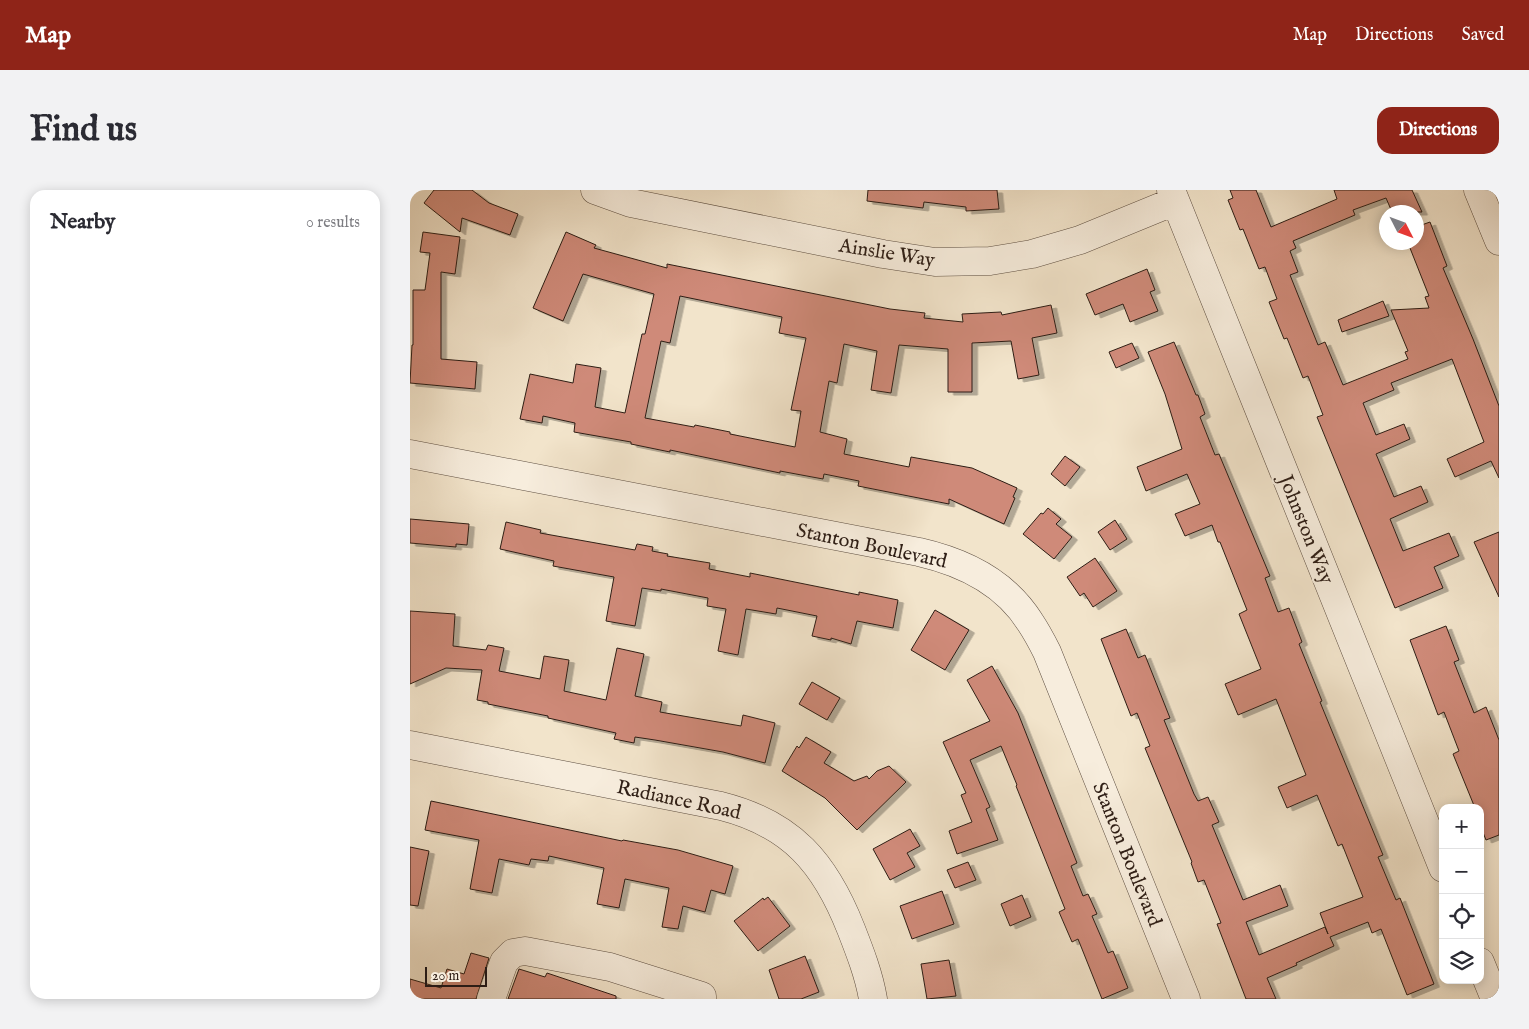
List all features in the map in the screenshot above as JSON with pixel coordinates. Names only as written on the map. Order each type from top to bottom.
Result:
[{"type":"street","name":"Ainslie Way","points":[[595,190],[631,203],[882,254],[935,262],[990,261],[1032,254],[1080,240],[1173,196]]},
{"type":"street","points":[[1478,190],[1499,242]]},
{"type":"street","name":"Johnston Way","points":[[1173,196],[1439,858]]},
{"type":"street","name":"Stanton Boulevard","points":[[410,454],[919,552],[963,565],[993,582],[1015,602],[1030,621],[1047,652],[1186,999]]},
{"type":"street","name":"Radiance Road","points":[[410,746],[720,806],[758,818],[785,834],[801,847],[818,866],[831,885],[861,954],[873,999]]},
{"type":"street","points":[[490,999],[504,962],[513,953],[525,951],[610,967],[702,996],[702,999]]},
{"type":"street","points":[[1484,972],[1495,999]]},
{"type":"building","points":[[434,190],[472,190],[489,203],[518,214],[510,235],[462,218],[460,232],[424,203]]},
{"type":"building","points":[[868,190],[997,190],[999,209],[966,211],[966,207],[924,202],[923,208],[867,201]]},
{"type":"building","points":[[1230,190],[1256,190],[1271,227],[1337,199],[1334,190],[1412,190],[1419,205],[1389,205],[1386,198],[1353,210],[1355,215],[1293,241],[1296,248],[1290,251],[1298,272],[1290,275],[1318,345],[1325,342],[1343,385],[1408,359],[1405,352],[1408,351],[1391,310],[1429,308],[1425,297],[1429,296],[1411,250],[1424,250],[1424,224],[1430,222],[1447,266],[1443,268],[1499,406],[1499,478],[1491,461],[1455,477],[1447,459],[1484,442],[1452,359],[1391,383],[1394,390],[1363,403],[1376,435],[1404,424],[1410,439],[1376,454],[1394,497],[1421,486],[1428,502],[1390,519],[1403,551],[1449,533],[1459,556],[1434,567],[1443,588],[1395,608],[1317,417],[1323,415],[1308,376],[1303,378],[1287,338],[1284,339],[1269,302],[1277,299],[1265,267],[1259,269],[1243,229],[1240,230],[1228,200],[1233,198]]},
{"type":"building","points":[[423,232],[460,237],[455,274],[441,272],[441,359],[477,362],[475,389],[410,383],[413,345],[413,290],[425,290],[430,253],[420,252]]},
{"type":"building","points":[[566,232],[596,245],[594,248],[667,268],[667,264],[890,309],[925,313],[924,318],[963,322],[962,314],[1001,312],[1002,315],[1051,305],[1057,333],[1032,338],[1039,375],[1018,379],[1011,341],[972,343],[972,392],[948,392],[948,349],[899,345],[891,393],[871,390],[877,351],[844,344],[837,383],[829,381],[820,432],[847,439],[844,454],[909,467],[911,457],[972,468],[1017,488],[1013,497],[1015,498],[1004,524],[949,499],[949,504],[858,486],[859,481],[824,474],[823,479],[780,471],[780,473],[670,450],[670,452],[631,444],[631,442],[574,432],[575,423],[543,416],[542,423],[520,419],[530,374],[573,383],[576,364],[601,368],[595,407],[625,413],[642,334],[645,334],[654,294],[583,274],[563,321],[533,308]],"holes":[[[680,296],[782,317],[779,333],[806,338],[791,410],[801,411],[795,447],[695,425],[694,427],[645,418],[661,341],[670,343]]]},
{"type":"building","points":[[1147,269],[1155,290],[1150,292],[1158,311],[1130,322],[1123,304],[1095,315],[1086,294]]},
{"type":"building","points":[[1383,301],[1389,316],[1342,332],[1338,320]]},
{"type":"building","points":[[1174,342],[1205,414],[1200,417],[1215,455],[1219,454],[1270,576],[1265,578],[1278,612],[1289,608],[1302,642],[1299,644],[1322,701],[1320,702],[1383,855],[1378,857],[1396,900],[1400,898],[1434,984],[1407,995],[1381,929],[1372,933],[1368,922],[1330,937],[1334,946],[1267,978],[1276,999],[1246,999],[1217,924],[1221,923],[1204,880],[1198,882],[1192,862],[1145,748],[1150,746],[1137,713],[1131,716],[1101,639],[1126,629],[1138,658],[1145,655],[1170,718],[1164,720],[1194,794],[1198,801],[1208,797],[1219,822],[1212,825],[1243,900],[1280,885],[1288,906],[1246,922],[1259,955],[1325,927],[1328,934],[1320,913],[1363,897],[1342,844],[1338,846],[1317,795],[1287,808],[1278,787],[1306,775],[1276,699],[1238,715],[1225,684],[1261,669],[1239,614],[1247,610],[1220,542],[1218,542],[1212,525],[1185,536],[1175,514],[1200,504],[1187,474],[1146,491],[1137,467],[1182,449],[1165,394],[1148,352]]},
{"type":"building","points":[[1132,343],[1139,358],[1116,368],[1109,352]]},
{"type":"building","points":[[1065,456],[1080,467],[1065,486],[1051,474]]},
{"type":"building","points":[[1048,508],[1061,519],[1056,524],[1072,537],[1054,559],[1023,534],[1041,513],[1043,514]]},
{"type":"building","points":[[410,519],[469,524],[467,545],[456,544],[456,547],[410,543]]},
{"type":"building","points":[[1115,520],[1127,539],[1110,550],[1098,532]]},
{"type":"building","points":[[506,522],[541,530],[540,533],[635,550],[637,544],[653,547],[652,551],[668,554],[667,556],[710,563],[709,569],[750,577],[750,573],[859,595],[859,592],[898,600],[893,628],[857,621],[851,644],[831,638],[831,640],[812,636],[817,616],[777,608],[776,614],[746,609],[738,655],[718,651],[726,609],[707,606],[708,598],[661,589],[661,591],[642,588],[635,626],[606,621],[614,577],[553,566],[554,561],[500,549]]},
{"type":"building","points":[[1499,532],[1499,597],[1474,542]]},
{"type":"building","points":[[1095,558],[1117,591],[1093,607],[1084,593],[1080,596],[1067,577]]},
{"type":"building","points":[[935,610],[969,630],[945,670],[911,650]]},
{"type":"building","points":[[410,611],[455,614],[453,646],[486,650],[488,645],[504,648],[499,671],[540,679],[544,656],[569,660],[564,691],[606,700],[617,648],[644,654],[635,696],[662,702],[660,712],[741,726],[743,715],[775,723],[765,763],[723,752],[655,740],[635,737],[634,743],[614,739],[616,733],[548,718],[548,716],[488,704],[488,702],[477,700],[482,670],[446,668],[410,684]]},
{"type":"building","points":[[1446,626],[1459,660],[1454,662],[1474,713],[1486,707],[1499,740],[1499,835],[1486,840],[1484,835],[1484,804],[1473,804],[1453,754],[1459,751],[1444,712],[1438,715],[1410,640]]},
{"type":"building","points":[[992,666],[1018,713],[1077,863],[1071,866],[1083,896],[1088,894],[1097,914],[1092,916],[1108,953],[1113,951],[1128,988],[1102,999],[1078,939],[1072,942],[1059,912],[1065,909],[1001,746],[970,760],[990,807],[986,809],[998,840],[957,854],[949,831],[972,822],[961,795],[966,793],[943,742],[990,721],[967,680]]},
{"type":"building","points":[[812,682],[840,698],[827,720],[799,704]]},
{"type":"building","points":[[806,737],[831,752],[824,763],[854,781],[867,776],[869,779],[877,771],[889,766],[906,782],[857,830],[825,798],[782,771],[797,746],[799,748]]},
{"type":"building","points":[[431,801],[622,841],[678,850],[733,866],[725,894],[711,890],[705,912],[683,906],[678,929],[662,927],[669,888],[625,879],[619,908],[597,904],[604,868],[549,856],[548,861],[531,859],[529,865],[499,859],[492,893],[470,889],[479,840],[425,830]]},
{"type":"building","points":[[910,829],[920,846],[907,853],[915,867],[890,880],[873,849]]},
{"type":"building","points":[[410,847],[429,851],[418,906],[410,905]]},
{"type":"building","points":[[968,862],[976,880],[955,888],[947,870]]},
{"type":"building","points":[[942,891],[954,924],[912,939],[900,906]]},
{"type":"building","points":[[1022,895],[1031,917],[1010,926],[1001,904]]},
{"type":"building","points":[[768,897],[790,926],[758,951],[734,921],[763,898],[764,900]]},
{"type":"building","points":[[471,953],[489,958],[476,999],[410,999],[410,979],[441,988],[447,969],[464,974]]},
{"type":"building","points":[[805,956],[819,992],[801,999],[779,999],[769,970]]},
{"type":"building","points":[[949,960],[956,996],[927,999],[921,964]]},
{"type":"building","points":[[519,969],[545,977],[547,973],[616,996],[616,999],[508,999]]}]
